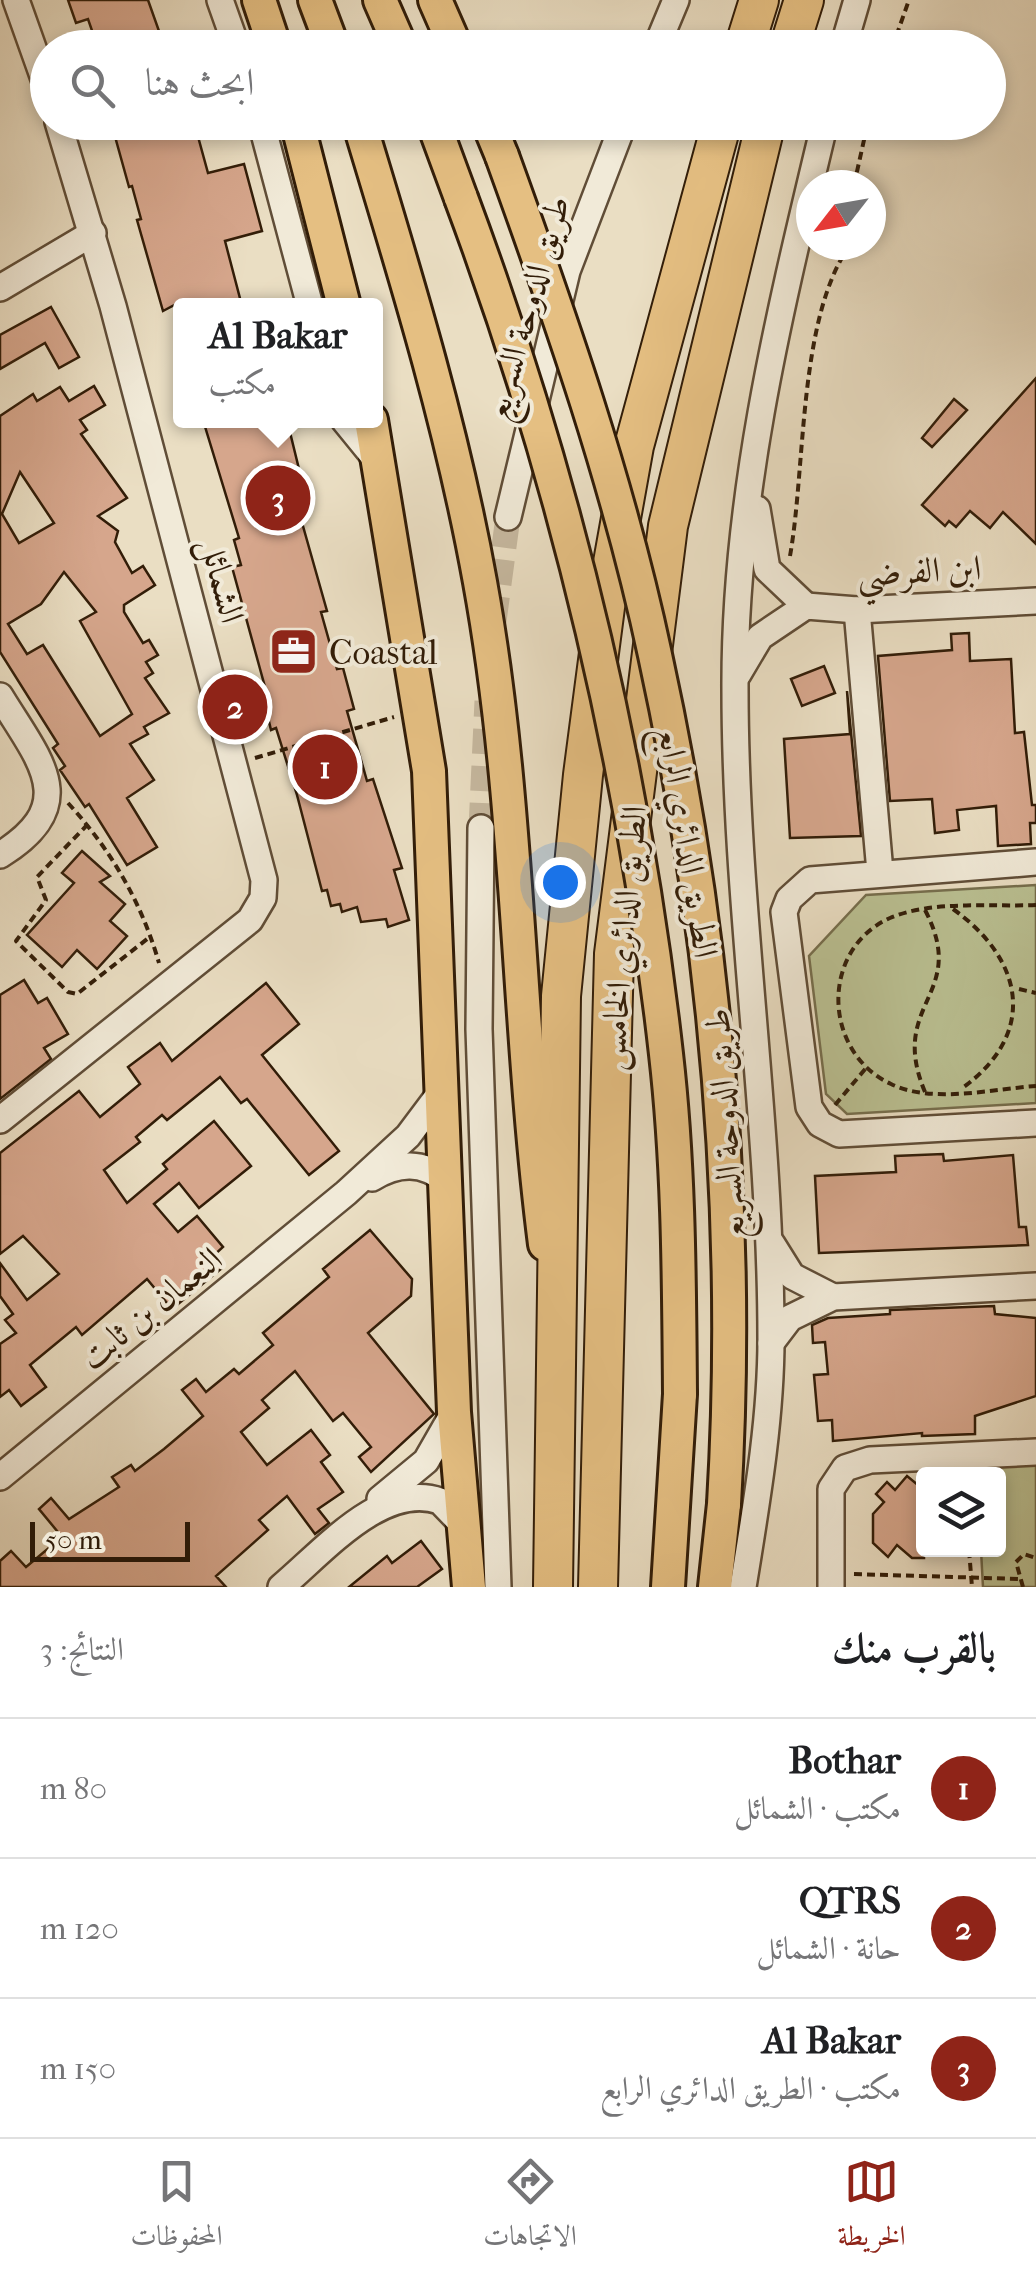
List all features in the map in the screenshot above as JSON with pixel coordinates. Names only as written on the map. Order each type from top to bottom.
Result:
[{"type":"highway","points":[[750,30],[759,0]]},
{"type":"highway","points":[[794,30],[804,0]]},
{"type":"highway","name":"الطريق الدائري الخامس","points":[[555,1322],[561,996],[605,607],[634,446],[717,140]]},
{"type":"highway","name":"الطريق الدائري الخامس","points":[[598,1587],[614,954],[668,526],[762,140]]},
{"type":"highway","points":[[553,1587],[555,1322]]},
{"type":"main road","points":[[259,0],[269,30]]},
{"type":"main road","points":[[315,0],[326,30]]},
{"type":"main road","points":[[380,0],[393,30]]},
{"type":"main road","points":[[435,0],[448,30]]},
{"type":"main road","points":[[302,140],[342,298]]},
{"type":"main road","points":[[363,140],[416,314],[481,584],[512,836],[530,1124],[555,1322]]},
{"type":"main road","name":"الطريق الدائري الرابع","points":[[440,140],[543,436],[577,557],[614,727],[667,1056],[678,1240],[680,1394],[668,1587]]},
{"type":"main road","name":"الطريق الدائري الرابع","points":[[495,140],[578,377],[619,512],[655,652],[698,890],[724,1120],[732,1278],[724,1504],[715,1587]]},
{"type":"main road","points":[[372,428],[429,771],[454,1412],[468,1587]]},
{"type":"street","points":[[16,0],[30,39]]},
{"type":"street","points":[[220,0],[231,30]]},
{"type":"street","points":[[664,30],[676,0]]},
{"type":"street","points":[[848,30],[857,0]]},
{"type":"street","name":"الشمائل","points":[[0,1120],[250,920],[262,898],[261,858],[64,140]]},
{"type":"street","points":[[266,140],[308,298]]},
{"type":"street","name":"طريق الدوحة السريع","points":[[508,517],[568,272],[617,140]]},
{"type":"street","name":"طريق الدوحة السريع","points":[[742,1587],[764,1434],[771,1344],[769,1236],[744,922],[735,686],[742,538],[752,450],[775,328],[820,140]]},
{"type":"street","points":[[0,288],[92,233]]},
{"type":"street","points":[[350,428],[379,464]]},
{"type":"street","points":[[735,686],[760,636],[806,606],[777,583],[760,542],[752,450]]},
{"type":"street","name":"ابن الفرضي","points":[[806,606],[857,610],[1036,600]]},
{"type":"street","points":[[857,610],[880,872]]},
{"type":"street","points":[[0,696],[48,783],[45,814],[37,828],[0,854]]},
{"type":"street","points":[[481,828],[479,1029],[498,1587]]},
{"type":"street","points":[[1036,862],[810,880],[788,899],[784,912],[809,1107],[820,1124],[849,1134],[1036,1124]]},
{"type":"street","name":"النعمان بن ثابت","points":[[0,1477],[346,1193],[408,1136],[440,1092]]},
{"type":"street","name":"النعمان بن ثابت","points":[[346,1193],[384,1171],[404,1165],[424,1168],[446,1182]]},
{"type":"street","points":[[769,1236],[792,1276],[833,1296]]},
{"type":"street","points":[[771,1344],[790,1318],[833,1296],[1036,1286]]},
{"type":"street","points":[[281,1587],[426,1461],[454,1412]]},
{"type":"street","points":[[831,1580],[831,1490],[845,1468],[870,1460],[1036,1452]]},
{"type":"street","points":[[364,1518],[396,1501],[418,1496],[440,1501],[464,1526]]},
{"type":"path","points":[[898,30],[909,0]]},
{"type":"path","points":[[857,170],[864,140]]},
{"type":"path","points":[[777,583],[787,566],[796,523],[820,316],[840,260]]},
{"type":"path","points":[[236,763],[420,710]]},
{"type":"path","points":[[48,783],[88,824],[120,870],[151,936],[166,986]]},
{"type":"path","points":[[88,824],[37,877],[46,900],[16,941],[68,992],[78,994],[151,936]]},
{"type":"path","points":[[1036,904],[903,913],[876,926],[856,946],[842,972],[838,1017],[848,1044],[866,1068],[891,1084],[926,1092],[1036,1086]]},
{"type":"path","points":[[953,909],[994,941],[1011,965],[1019,1013],[1008,1046],[987,1072],[957,1092]]},
{"type":"path","points":[[925,910],[942,956],[937,983],[919,1014],[912,1041],[914,1065],[926,1092]]},
{"type":"path","points":[[1018,989],[1036,992]]},
{"type":"path","points":[[820,1124],[866,1068]]},
{"type":"path","points":[[970,1557],[972,1587]]},
{"type":"path","points":[[1023,1587],[1019,1558],[1036,1558]]},
{"type":"path","points":[[831,1580],[972,1576],[1020,1579]]},
{"type":"green space","points":[[1036,885],[1036,1103],[847,1114],[826,1094],[809,956],[866,895]]},
{"type":"green space","points":[[1036,1465],[1036,1587],[983,1587],[981,1557],[1006,1557],[1006,1467],[975,1467]]},
{"type":"building","points":[[68,0],[148,0],[159,30],[92,30],[88,19],[76,23]]},
{"type":"building","points":[[116,140],[199,140],[208,173],[244,164],[262,231],[225,241],[240,298],[173,298],[173,306],[163,311],[137,220],[141,219],[132,186],[129,187]]},
{"type":"building","points":[[51,307],[79,357],[59,368],[45,343],[0,369],[0,335]]},
{"type":"building","points":[[1036,378],[1036,544],[1003,512],[990,528],[970,511],[956,527],[949,521],[945,526],[922,505]]},
{"type":"building","points":[[94,386],[105,405],[80,420],[87,430],[81,434],[127,498],[98,516],[118,531],[115,542],[132,573],[143,566],[155,585],[124,605],[124,612],[143,643],[149,640],[158,655],[146,662],[153,673],[145,678],[169,713],[144,727],[148,734],[130,744],[154,780],[127,798],[157,847],[127,865],[89,804],[85,807],[60,770],[65,766],[53,748],[58,744],[0,652],[0,416],[33,394],[37,401],[60,387],[69,401]],"holes":[[[20,472],[54,523],[19,543],[2,514]],[[64,572],[96,612],[80,621],[132,714],[100,736],[43,645],[27,654],[8,624],[41,604]]]},
{"type":"building","points":[[954,399],[967,410],[932,447],[922,438]]},
{"type":"building","points":[[205,428],[289,428],[309,510],[299,512],[327,611],[321,612],[337,669],[343,668],[354,709],[347,711],[367,781],[373,779],[402,868],[394,870],[409,920],[388,927],[386,919],[361,922],[357,907],[342,912],[340,904],[331,906],[327,890],[322,891],[276,728],[271,730],[261,688],[265,687],[232,567],[241,565],[234,540],[239,538]]},
{"type":"building","points":[[969,633],[970,661],[1011,659],[1015,733],[1024,732],[1032,805],[1036,805],[1036,823],[1030,823],[1031,844],[998,846],[996,806],[957,810],[959,830],[935,833],[932,799],[890,801],[878,656],[952,650],[951,634]]},
{"type":"building","points":[[824,666],[835,693],[802,706],[791,679]]},
{"type":"building","points":[[847,691],[861,836],[790,838],[784,739],[850,734]]},
{"type":"building","points":[[82,851],[110,876],[100,882],[125,904],[110,921],[127,936],[97,969],[77,950],[62,967],[27,935],[74,883],[62,873]]},
{"type":"building","points":[[24,980],[38,1003],[47,998],[68,1034],[44,1048],[51,1059],[0,1099],[0,995]]},
{"type":"building","points":[[266,983],[299,1024],[262,1055],[339,1151],[309,1175],[247,1099],[241,1103],[220,1077],[167,1120],[162,1115],[136,1137],[140,1142],[104,1170],[127,1203],[167,1169],[163,1164],[214,1121],[251,1166],[199,1208],[179,1183],[154,1204],[178,1232],[197,1216],[223,1247],[212,1257],[222,1268],[172,1309],[147,1279],[82,1335],[76,1327],[30,1365],[46,1387],[21,1406],[9,1390],[0,1397],[0,1344],[16,1333],[5,1320],[13,1314],[0,1296],[0,1263],[27,1300],[59,1274],[23,1236],[0,1254],[0,1153],[79,1091],[100,1117],[140,1084],[128,1067],[160,1043],[172,1061]]},
{"type":"building","points":[[943,1154],[944,1161],[1013,1155],[1019,1227],[1026,1227],[1028,1245],[819,1253],[815,1176],[896,1172],[895,1156]]},
{"type":"building","points":[[370,1230],[412,1279],[411,1296],[368,1333],[434,1414],[371,1472],[359,1457],[371,1447],[343,1413],[333,1421],[295,1371],[262,1400],[269,1408],[241,1432],[267,1465],[311,1430],[330,1455],[321,1462],[343,1492],[318,1509],[329,1523],[315,1534],[287,1496],[259,1520],[268,1530],[216,1576],[226,1587],[0,1587],[0,1561],[11,1551],[26,1567],[62,1537],[39,1509],[51,1498],[69,1519],[119,1487],[112,1477],[131,1465],[135,1471],[203,1416],[182,1390],[196,1379],[206,1392],[234,1369],[239,1374],[273,1345],[263,1333],[329,1277],[323,1269]]},
{"type":"building","points":[[994,1306],[995,1314],[1036,1318],[1036,1396],[975,1416],[975,1434],[922,1433],[833,1441],[832,1420],[818,1421],[814,1375],[828,1374],[825,1342],[813,1343],[812,1325],[828,1318],[890,1314],[890,1310]]},
{"type":"building","points":[[907,1476],[916,1483],[916,1557],[924,1558],[912,1558],[897,1545],[888,1557],[873,1543],[873,1514],[884,1502],[876,1494],[887,1482],[895,1490]]},
{"type":"building","points":[[421,1541],[442,1569],[417,1587],[349,1587],[387,1556],[392,1563]]},
{"type":"tunnel","points":[[494,621],[508,517]]},
{"type":"tunnel","points":[[481,828],[487,701]]},
{"type":"place","name":"Al Bakar","points":[[278,498]]},
{"type":"place","name":"Coastal","points":[[294,652]]},
{"type":"place","name":"QTRS","points":[[235,707]]},
{"type":"place","name":"Bothar","points":[[325,767]]}]
